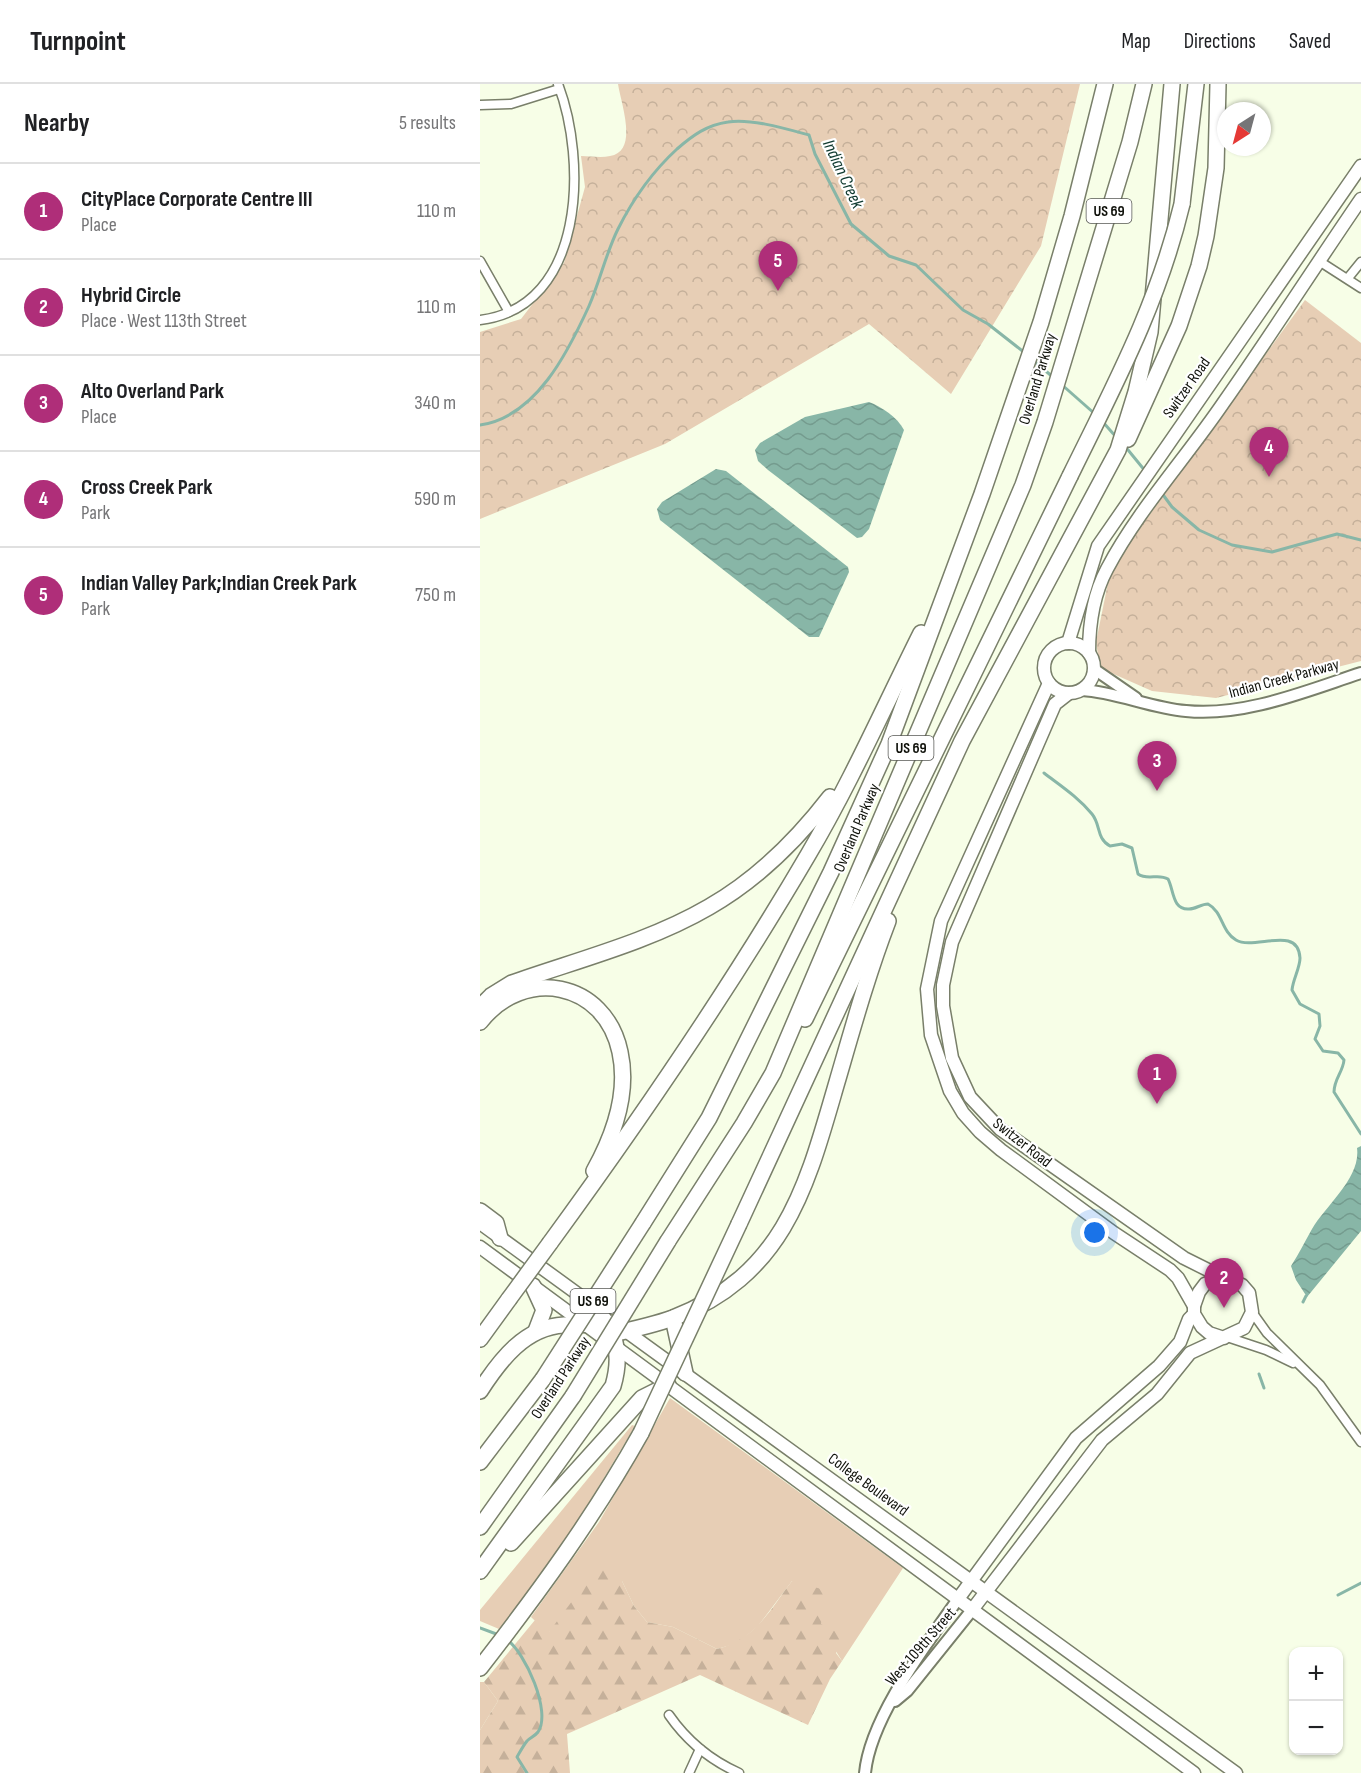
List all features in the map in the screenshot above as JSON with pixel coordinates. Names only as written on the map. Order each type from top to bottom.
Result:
[{"type":"highway","name":"Overland Parkway","points":[[480,1462],[543,1379],[709,1118],[831,872],[889,744],[1013,405],[1041,322],[1072,216],[1105,84]]},
{"type":"highway","name":"Overland Parkway","points":[[480,1527],[573,1395],[773,1073],[1023,485],[1045,422],[1130,142],[1144,84]]},
{"type":"highway","points":[[1132,422],[1150,332],[1172,84]]},
{"type":"highway","points":[[773,1073],[812,1006],[1145,321],[1171,252],[1182,204],[1196,84]]},
{"type":"highway","points":[[480,1668],[587,1522],[640,1432],[982,700],[1118,450],[1188,303],[1206,237],[1216,168],[1218,84]]},
{"type":"highway","points":[[480,1339],[632,1131],[724,995],[810,853],[956,566]]},
{"type":"highway","points":[[480,1007],[491,996],[512,983],[666,928],[730,895],[766,867],[805,830],[853,768]]},
{"type":"highway","points":[[536,1330],[562,1325],[587,1325],[614,1332],[673,1318],[712,1297],[755,1265],[777,1238],[796,1208],[814,1163],[862,995],[894,906],[895,884]]},
{"type":"highway","points":[[480,1022],[491,1009],[510,995],[547,987],[568,991],[587,1000],[614,1031],[622,1062],[621,1102],[615,1128],[568,1218]]},
{"type":"highway","points":[[480,1211],[496,1223],[500,1238]]},
{"type":"highway","points":[[480,1391],[502,1361],[536,1330],[544,1310],[533,1286]]},
{"type":"highway","points":[[480,1571],[608,1394],[616,1374],[614,1332],[591,1304]]},
{"type":"highway","points":[[673,1318],[686,1373]]},
{"type":"highway","points":[[480,1576],[642,1398],[650,1391],[668,1385]]},
{"type":"main road","name":"Switzer Road","points":[[1194,1310],[1178,1278],[1170,1270],[1114,1233],[989,1141],[957,1103],[938,1063],[928,1019],[928,974],[941,921],[1049,683],[1044,668],[1045,661],[1053,648],[1068,643],[1098,546],[1130,495],[1361,166]]},
{"type":"main road","points":[[1049,683],[1054,688],[1069,693],[1082,690],[1093,677],[1094,669],[1089,653],[1089,632],[1095,601],[1106,570],[1361,199]]},
{"type":"main road","points":[[1068,643],[1076,644],[1089,653]]},
{"type":"main road","name":"Switzer Road","points":[[1069,693],[1055,704],[985,861],[952,942],[945,971],[944,1020],[952,1058],[963,1086],[989,1119],[1014,1140],[1184,1258],[1224,1278]]},
{"type":"main road","points":[[971,854],[985,861]]},
{"type":"main road","points":[[938,1063],[952,1058]]},
{"type":"main road","points":[[1114,1233],[1126,1216]]},
{"type":"main road","points":[[480,1223],[591,1304]]},
{"type":"main road","points":[[480,1247],[587,1325]]},
{"type":"main road","points":[[958,1599],[1082,1431],[1159,1366],[1179,1342],[1194,1310],[1199,1292],[1205,1284],[1224,1278],[1242,1285],[1249,1293],[1252,1312],[1244,1328],[1191,1353],[1157,1394],[1097,1446],[972,1610]]},
{"type":"main road","points":[[1194,1310],[1202,1328],[1225,1337]]},
{"type":"main road","points":[[614,1332],[668,1385],[1194,1773]]},
{"type":"main road","name":"College Boulevard","points":[[614,1332],[686,1373],[1236,1773]]},
{"type":"main road","points":[[1082,1431],[1097,1446]]},
{"type":"street","points":[[480,105],[511,104],[558,86],[569,118],[575,163],[575,189],[567,231],[554,268],[545,284],[528,302],[494,318],[480,320]]},
{"type":"street","points":[[480,261],[509,312]]},
{"type":"street","points":[[1319,261],[1361,288]]},
{"type":"street","points":[[1348,278],[1361,262]]},
{"type":"street","name":"Indian Creek Parkway","points":[[1094,669],[1144,704]]},
{"type":"street","name":"Indian Creek Parkway","points":[[1082,690],[1102,691],[1144,704],[1187,711],[1232,709],[1304,691],[1361,673]]},
{"type":"street","points":[[1252,1312],[1263,1328],[1320,1385],[1361,1442]]},
{"type":"street","points":[[1225,1337],[1266,1350],[1299,1366]]},
{"type":"street","name":"West 109th Street","points":[[865,1773],[874,1733],[900,1685],[958,1599]]},
{"type":"street","name":"West 109th Street","points":[[892,1703],[907,1691],[972,1610]]},
{"type":"street","points":[[925,1646],[936,1655]]},
{"type":"street","points":[[669,1714],[681,1732],[700,1749],[740,1773]]},
{"type":"street","points":[[689,1773],[700,1749]]},
{"type":"green space","points":[[618,84],[1080,84],[1041,246],[951,394],[869,324],[665,444],[480,519],[480,332],[521,319],[564,263],[585,187],[581,156],[610,156],[619,152],[624,145],[626,126]]},
{"type":"green space","points":[[1305,300],[1361,343],[1361,661],[1216,698],[1152,691],[1100,668],[1096,642],[1111,568]]},
{"type":"green space","points":[[670,1398],[903,1568],[842,1661],[792,1581],[758,1626],[738,1643],[717,1649],[673,1627],[647,1622],[634,1606],[622,1581],[548,1633],[531,1617],[599,1522]]},
{"type":"green space","points":[[632,1425],[635,1426],[587,1505],[537,1581],[499,1629],[480,1621],[480,1610]]},
{"type":"green space","points":[[602,1561],[622,1581],[634,1606],[647,1622],[673,1627],[717,1649],[752,1631],[792,1581],[825,1590],[821,1624],[843,1635],[836,1653],[842,1661],[830,1679],[808,1725],[700,1675],[567,1734],[570,1773],[480,1773],[480,1730],[498,1701],[484,1682],[535,1620],[549,1632]]},
{"type":"green space","points":[[480,1682],[484,1682],[498,1701],[480,1730]]},
{"type":"water","points":[[869,402],[889,413],[904,430],[869,529],[862,537],[857,538],[768,470],[758,461],[755,450],[760,443],[805,417]]},
{"type":"water","points":[[716,469],[726,471],[848,567],[849,572],[819,637],[809,637],[660,520],[657,509],[662,502]]},
{"type":"water","points":[[1361,1146],[1361,1231],[1307,1297],[1296,1280],[1291,1266],[1312,1229],[1354,1170],[1357,1148]]},
{"type":"waterway","name":"Indian Creek","points":[[480,425],[518,410],[548,380],[571,343],[589,306],[618,229],[637,196],[652,176],[677,149],[695,135],[707,128],[728,122],[757,123],[809,135],[815,154],[851,224],[889,256],[916,265],[963,310],[988,324],[1025,353]]},
{"type":"waterway","name":"Indian Creek","points":[[1034,361],[1054,378]]},
{"type":"waterway","name":"Indian Creek","points":[[1061,384],[1095,414]]},
{"type":"waterway","name":"Indian Creek","points":[[1102,421],[1117,438]]},
{"type":"waterway","name":"Indian Creek","points":[[1124,445],[1146,472]]},
{"type":"waterway","name":"Indian Creek","points":[[1161,492],[1172,507],[1199,530],[1232,545],[1272,552],[1337,534],[1361,540]]},
{"type":"waterway","points":[[1044,773],[1087,808],[1095,818],[1106,843],[1110,846],[1122,844],[1132,848],[1138,874],[1168,879],[1179,906],[1189,909],[1208,904],[1217,912],[1227,932],[1236,940],[1244,943],[1274,940],[1292,942],[1300,958],[1292,990],[1300,1004],[1319,1014],[1320,1026],[1315,1039],[1323,1051],[1338,1053],[1344,1060],[1334,1092],[1361,1134]]},
{"type":"waterway","points":[[1303,1302],[1306,1296]]},
{"type":"waterway","points":[[1259,1374],[1264,1388]]},
{"type":"waterway","points":[[1338,1595],[1361,1583]]},
{"type":"waterway","points":[[480,1628],[499,1635]]},
{"type":"waterway","points":[[507,1640],[528,1669],[542,1711],[538,1732],[527,1741],[517,1757],[527,1773]]},
{"type":"place","name":"Indian Valley Park;Indian Creek Park","points":[[778,291]]},
{"type":"place","name":"Cross Creek Park","points":[[1269,477]]},
{"type":"place","name":"Alto Overland Park","points":[[1157,791]]},
{"type":"place","name":"CityPlace Corporate Centre III","points":[[1157,1104]]},
{"type":"place","name":"Hybrid Circle","points":[[1224,1308]]}]
